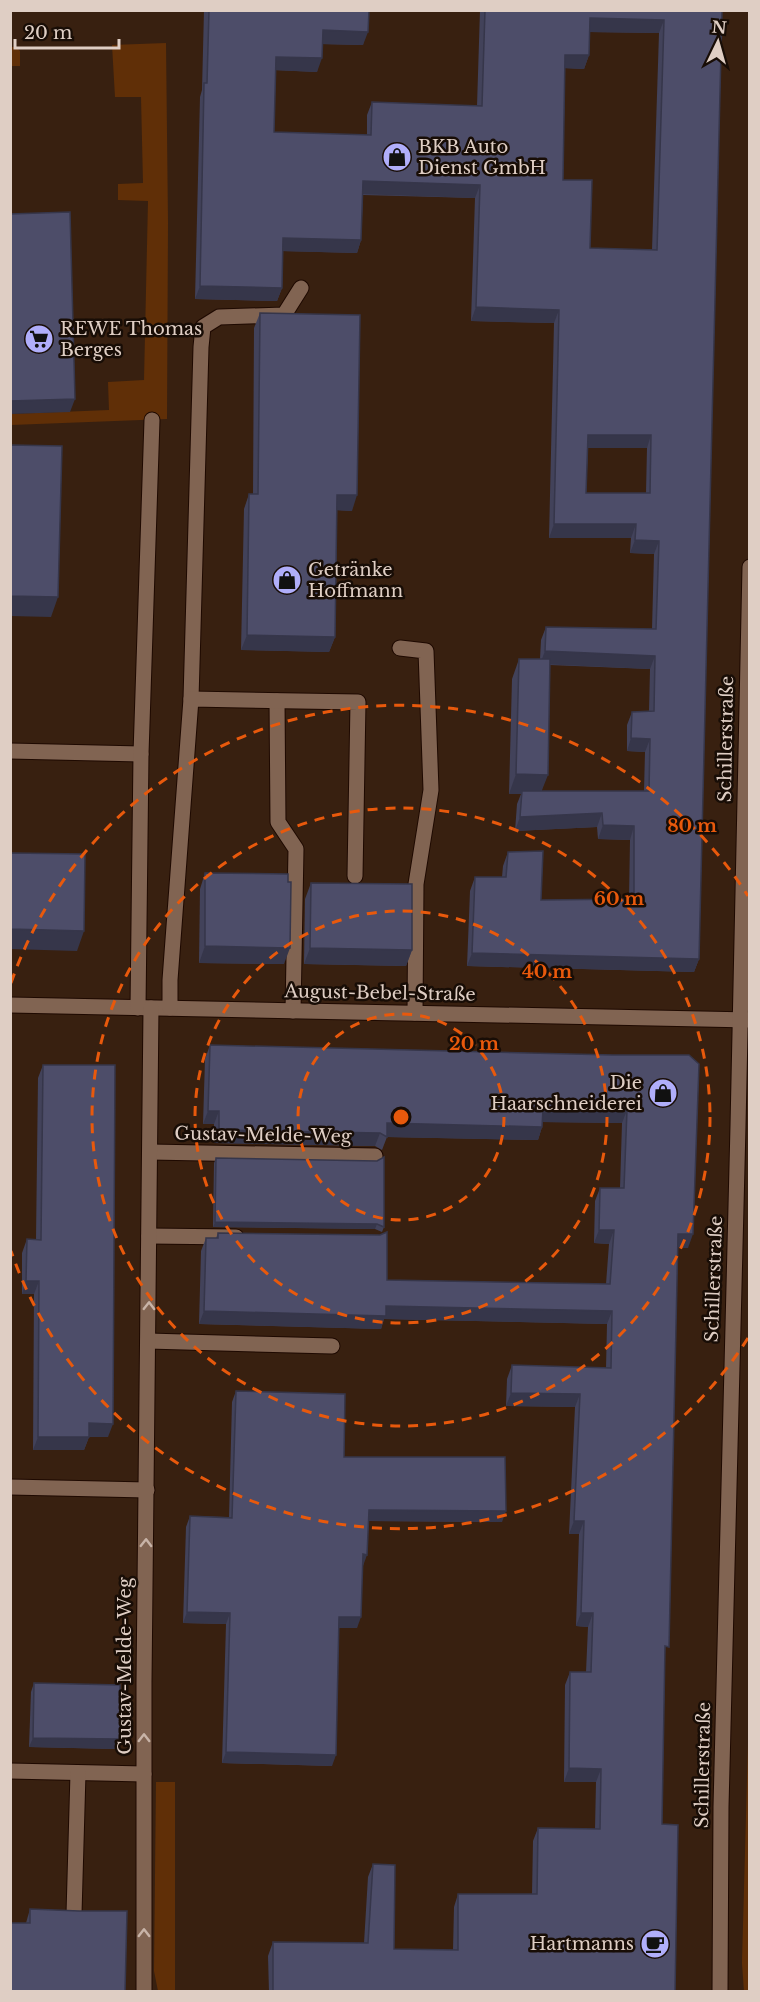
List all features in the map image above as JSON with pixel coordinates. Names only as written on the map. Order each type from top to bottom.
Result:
[{"type":"street","points":[[170,1008],[170,980],[191,699],[203,327],[219,316],[284,315],[301,288]]},
{"type":"street","name":"Gustav-Melde-Weg","points":[[144,1992],[150,1152],[141,754],[152,420]]},
{"type":"street","name":"Schillerstraße","points":[[720,1992],[721,1807],[738,1126],[744,1020],[750,567]]},
{"type":"street","points":[[400,648],[426,651],[431,790],[416,884],[416,1013]]},
{"type":"street","points":[[191,699],[358,702],[355,876]]},
{"type":"street","points":[[277,701],[278,822],[296,849],[293,1011]]},
{"type":"street","points":[[10,751],[141,754]]},
{"type":"street","name":"August-Bebel-Straße","points":[[10,1005],[744,1020]]},
{"type":"street","name":"Gustav-Melde-Weg","points":[[150,1152],[375,1156]]},
{"type":"street","points":[[149,1236],[256,1237]]},
{"type":"street","points":[[148,1341],[332,1346]]},
{"type":"street","points":[[10,1487],[147,1490]]},
{"type":"street","points":[[10,1771],[144,1774]]},
{"type":"street","points":[[74,1914],[78,1773]]},
{"type":"shaded area","points":[[166,43],[167,419],[11,425],[10,414],[109,410],[108,382],[144,380],[148,201],[118,200],[118,184],[143,183],[141,97],[115,97],[112,45]]},
{"type":"shaded area","points":[[11,47],[16,47],[20,51],[20,66],[11,66]]},
{"type":"shaded area","points":[[749,1706],[750,1991],[744,1992],[742,1963]]},
{"type":"shaded area","points":[[156,1782],[175,1782],[175,1991],[158,1991],[154,1971]]},
{"type":"building","points":[[209,10],[369,10],[368,32],[323,30],[322,58],[276,57],[274,132],[371,135],[372,102],[482,106],[485,10],[722,10],[699,959],[472,953],[475,877],[506,877],[508,852],[543,851],[541,900],[634,899],[634,826],[603,825],[602,813],[520,817],[522,791],[649,791],[650,739],[631,738],[632,712],[654,711],[655,656],[545,651],[546,627],[656,629],[659,541],[635,540],[636,524],[554,524],[559,310],[476,307],[480,185],[363,181],[361,240],[283,238],[282,288],[200,286],[204,83],[207,83]],"holes":[[[590,18],[664,20],[657,250],[590,248],[592,180],[563,180],[565,55],[589,55]],[[588,435],[651,435],[650,493],[586,493]]]},
{"type":"building","name":"REWE Thomas Berges","points":[[70,212],[75,399],[10,401],[10,214]]},
{"type":"building","points":[[260,313],[360,315],[357,495],[337,495],[335,637],[247,635],[249,494],[258,494]]},
{"type":"building","points":[[10,445],[62,446],[58,597],[10,596]]},
{"type":"building","points":[[519,659],[550,659],[548,775],[516,774]]},
{"type":"building","points":[[10,853],[85,854],[84,931],[10,929]]},
{"type":"building","points":[[205,873],[288,874],[288,882],[291,882],[290,948],[205,946]]},
{"type":"building","points":[[311,883],[412,884],[412,950],[310,948]]},
{"type":"building","points":[[210,1045],[689,1055],[699,1064],[693,1234],[678,1234],[669,1647],[665,1646],[662,1824],[678,1825],[675,1992],[273,1992],[273,1942],[368,1943],[373,1864],[395,1865],[394,1949],[458,1950],[458,1894],[537,1894],[538,1828],[600,1829],[601,1769],[569,1768],[570,1672],[591,1672],[593,1613],[581,1613],[584,1521],[574,1521],[580,1394],[511,1393],[512,1365],[611,1368],[612,1311],[386,1306],[386,1316],[204,1311],[206,1238],[218,1238],[218,1233],[380,1235],[387,1232],[387,1280],[610,1284],[614,1230],[599,1230],[600,1188],[624,1188],[627,1110],[543,1109],[542,1127],[387,1123],[387,1137],[380,1133],[219,1130],[219,1111],[208,1111]]},
{"type":"building","points":[[43,1065],[115,1065],[113,1424],[89,1423],[89,1437],[38,1437],[39,1281],[26,1281],[27,1239],[41,1240]]},
{"type":"building","points":[[384,1157],[384,1227],[377,1224],[215,1222],[216,1158],[377,1161]]},
{"type":"building","points":[[236,1391],[345,1394],[344,1457],[505,1457],[506,1511],[369,1510],[367,1555],[363,1554],[361,1617],[339,1617],[336,1755],[226,1752],[230,1613],[187,1612],[190,1516],[232,1518]]},
{"type":"building","points":[[34,1683],[120,1685],[120,1739],[33,1738]]},
{"type":"building","points":[[30,1909],[127,1911],[125,1992],[10,1992],[10,1923],[30,1923]]},
{"type":"place","name":"BKB Auto Dienst GmbH","points":[[397,157]]},
{"type":"place","name":"REWE Thomas Berges","points":[[39,339]]},
{"type":"place","name":"Getränke Hoffmann","points":[[287,580]]},
{"type":"place","name":"Die Haarschneiderei","points":[[663,1093]]},
{"type":"place","name":"Hartmanns","points":[[655,1944]]}]
